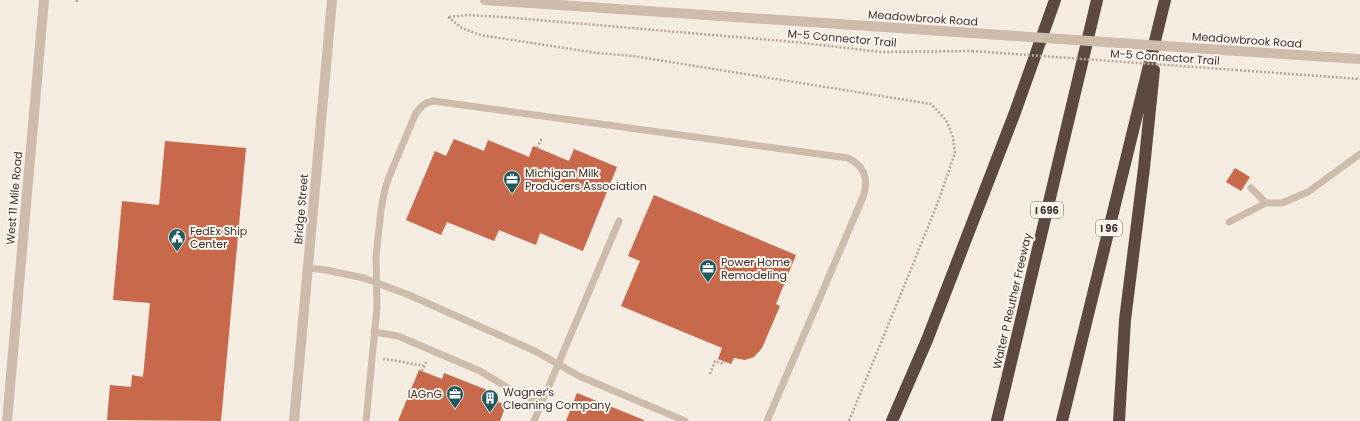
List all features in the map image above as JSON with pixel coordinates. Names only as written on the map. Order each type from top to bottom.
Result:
[{"type":"highway","points":[[892,421],[927,340],[1055,0]]},
{"type":"highway","name":"Walter P Reuther Freeway","points":[[997,421],[1097,0]]},
{"type":"highway","name":"I 96","points":[[1062,421],[1165,0]]},
{"type":"highway","points":[[1119,421],[1125,320],[1148,132],[1156,34]]},
{"type":"street","name":"West 11 Mile Road","points":[[7,421],[44,0]]},
{"type":"street","name":"Bridge Street","points":[[294,421],[332,0]]},
{"type":"street","name":"Meadowbrook Road","points":[[485,0],[1360,59]]},
{"type":"lane","points":[[366,421],[377,307],[378,243],[381,210],[385,189],[415,115],[426,102],[433,101],[848,158],[860,165],[867,182],[866,190],[767,421]]},
{"type":"lane","points":[[1229,222],[1266,203],[1282,204],[1308,192],[1360,154]]},
{"type":"lane","points":[[1251,188],[1266,203]]},
{"type":"lane","points":[[534,421],[619,221]]},
{"type":"lane","points":[[308,268],[326,270],[377,282],[409,294],[528,348],[579,376],[685,421]]},
{"type":"lane","points":[[374,332],[398,336],[480,371],[513,391],[542,404]]},
{"type":"path","name":"M-5 Connector Trail","points":[[448,17],[467,15],[503,17],[795,42],[881,52],[972,51],[1360,79]]},
{"type":"path","points":[[537,148],[542,138]]},
{"type":"path","points":[[422,371],[428,356]]},
{"type":"path","points":[[382,359],[424,366]]},
{"type":"path","points":[[710,374],[716,361],[723,364],[724,362]]},
{"type":"building","name":"Michigan Milk Producers Association","points":[[454,139],[484,151],[488,140],[529,157],[533,146],[569,161],[574,149],[617,167],[583,251],[540,233],[536,245],[499,230],[494,241],[447,222],[441,235],[406,220],[435,151],[446,156]]},
{"type":"building","name":"FedEx Ship Center","points":[[165,141],[246,148],[221,421],[107,420],[110,385],[131,387],[132,375],[143,377],[150,303],[113,300],[122,201],[159,205]]},
{"type":"building","points":[[1235,168],[1250,177],[1241,191],[1226,182]]},
{"type":"building","name":"Power Home Remodeling","points":[[654,195],[796,255],[776,304],[780,306],[762,348],[754,357],[745,360],[734,358],[731,364],[718,359],[722,348],[621,306],[640,261],[628,256]]},
{"type":"building","points":[[419,370],[442,379],[444,373],[487,390],[485,397],[506,405],[500,421],[398,421]]},
{"type":"building","points":[[577,393],[644,420],[644,421],[566,421]]},
{"type":"place","name":"Michigan Milk Producers Association","points":[[512,194]]},
{"type":"place","name":"FedEx Ship Center","points":[[177,252]]},
{"type":"place","name":"Power Home Remodeling","points":[[708,283]]},
{"type":"place","name":"IAGnG","points":[[455,409]]},
{"type":"place","name":"Wagner's Cleaning Company","points":[[490,413]]}]
